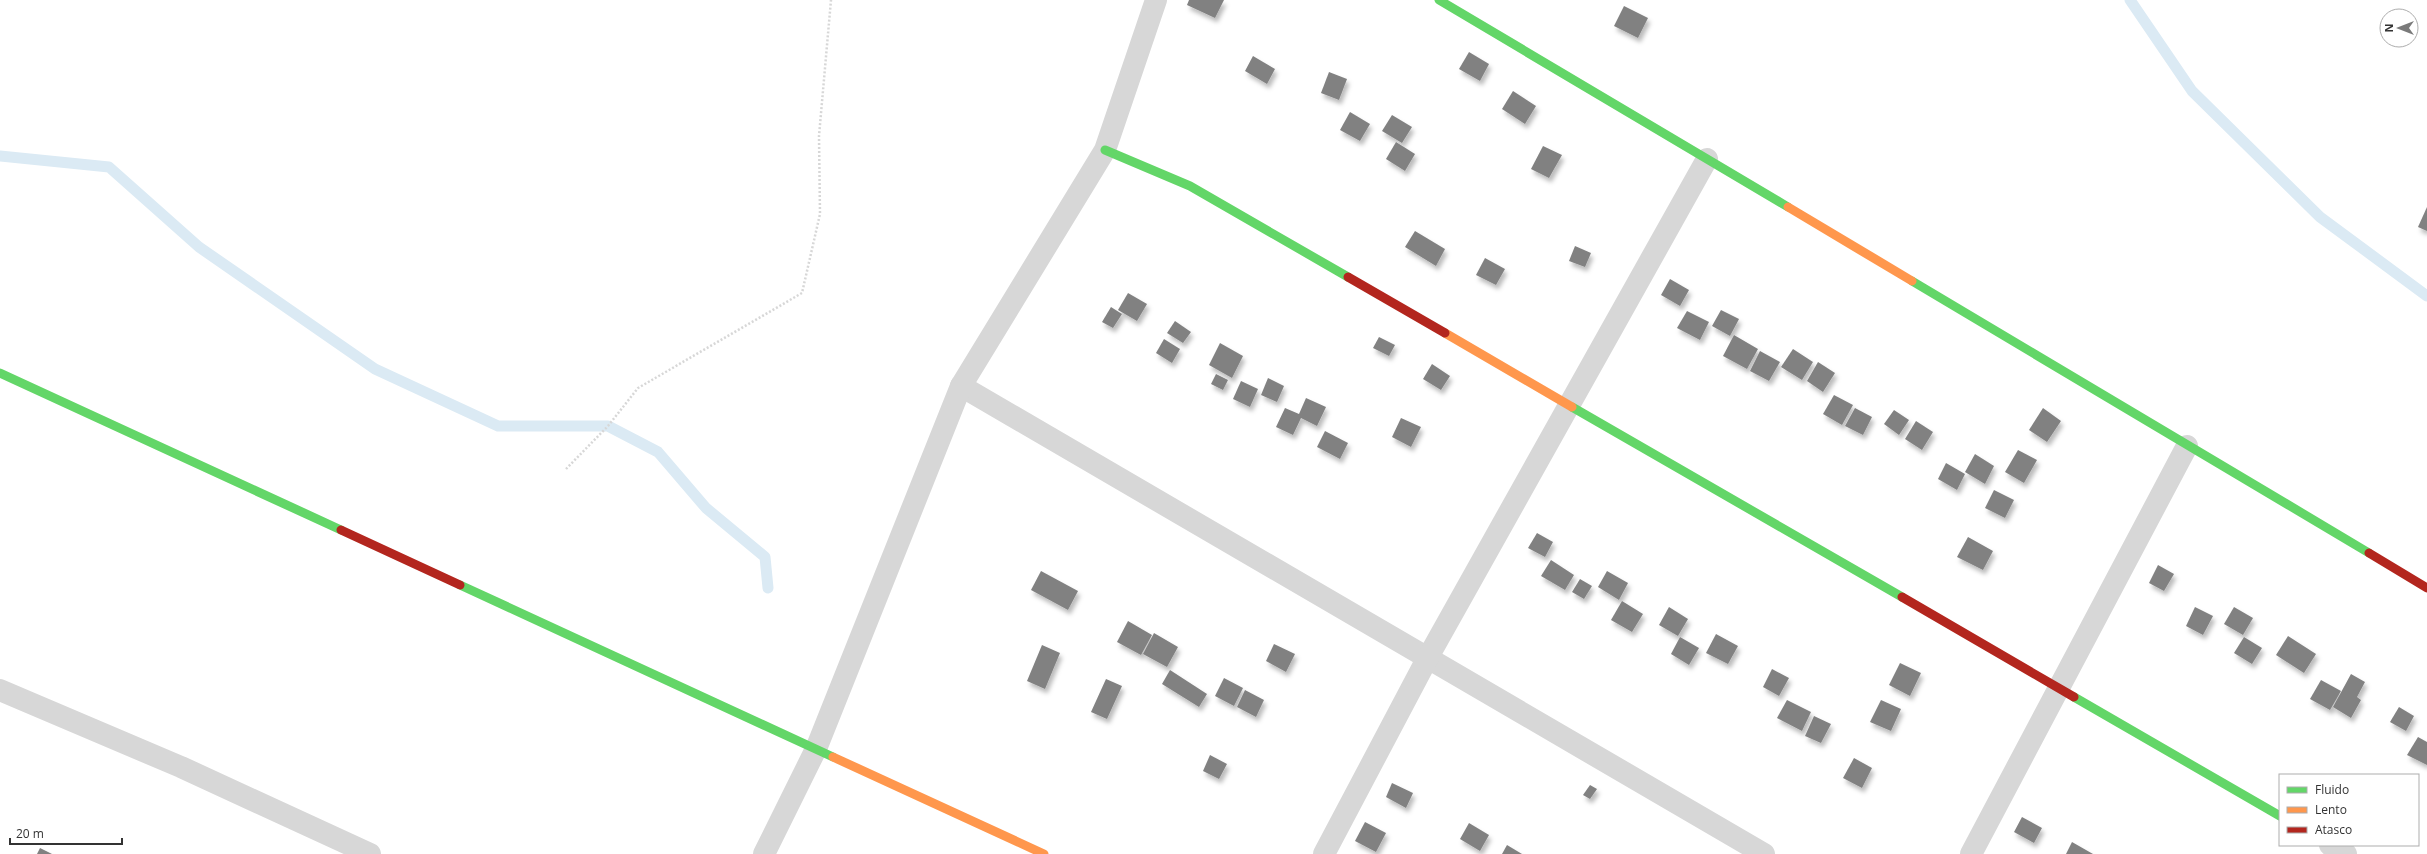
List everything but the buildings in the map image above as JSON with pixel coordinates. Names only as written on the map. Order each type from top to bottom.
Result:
[{"type":"street","points":[[764,854],[816,749],[961,386],[1105,150],[1156,0]]},
{"type":"street","points":[[1439,0],[2427,588]]},
{"type":"street","points":[[1105,150],[1190,186],[2279,815]]},
{"type":"street","points":[[1324,854],[1427,659],[1707,159]]},
{"type":"street","points":[[0,373],[1044,854]]},
{"type":"street","points":[[961,386],[1427,659],[1764,854]]},
{"type":"street","points":[[1971,854],[2187,446]]},
{"type":"street","points":[[0,690],[181,767],[370,854]]},
{"type":"street","points":[[2332,846],[2346,854]]},
{"type":"path","points":[[566,469],[608,426],[638,388],[802,292],[820,214],[819,136],[831,0]]},
{"type":"waterway","points":[[2130,0],[2192,91],[2320,217],[2427,296]]},
{"type":"waterway","points":[[0,156],[109,167],[199,247],[375,369],[498,426],[608,426],[658,452],[706,508],[765,557],[768,588]]},
{"type":"traffic: fast","points":[[1439,0],[1788,207]]},
{"type":"traffic: fast","points":[[1105,150],[1190,186],[1348,277]]},
{"type":"traffic: fast","points":[[1912,281],[2369,553]]},
{"type":"traffic: fast","points":[[0,373],[341,530]]},
{"type":"traffic: fast","points":[[1572,407],[1902,597]]},
{"type":"traffic: fast","points":[[460,585],[833,757]]},
{"type":"traffic: fast","points":[[2074,697],[2279,815]]},
{"type":"traffic: slow","points":[[1788,207],[1912,281]]},
{"type":"traffic: slow","points":[[1445,333],[1572,407]]},
{"type":"traffic: slow","points":[[833,757],[1044,854]]},
{"type":"traffic: jam","points":[[1348,277],[1445,333]]},
{"type":"traffic: jam","points":[[341,530],[460,585]]},
{"type":"traffic: jam","points":[[2369,553],[2427,588]]},
{"type":"traffic: jam","points":[[1902,597],[2074,697]]}]
